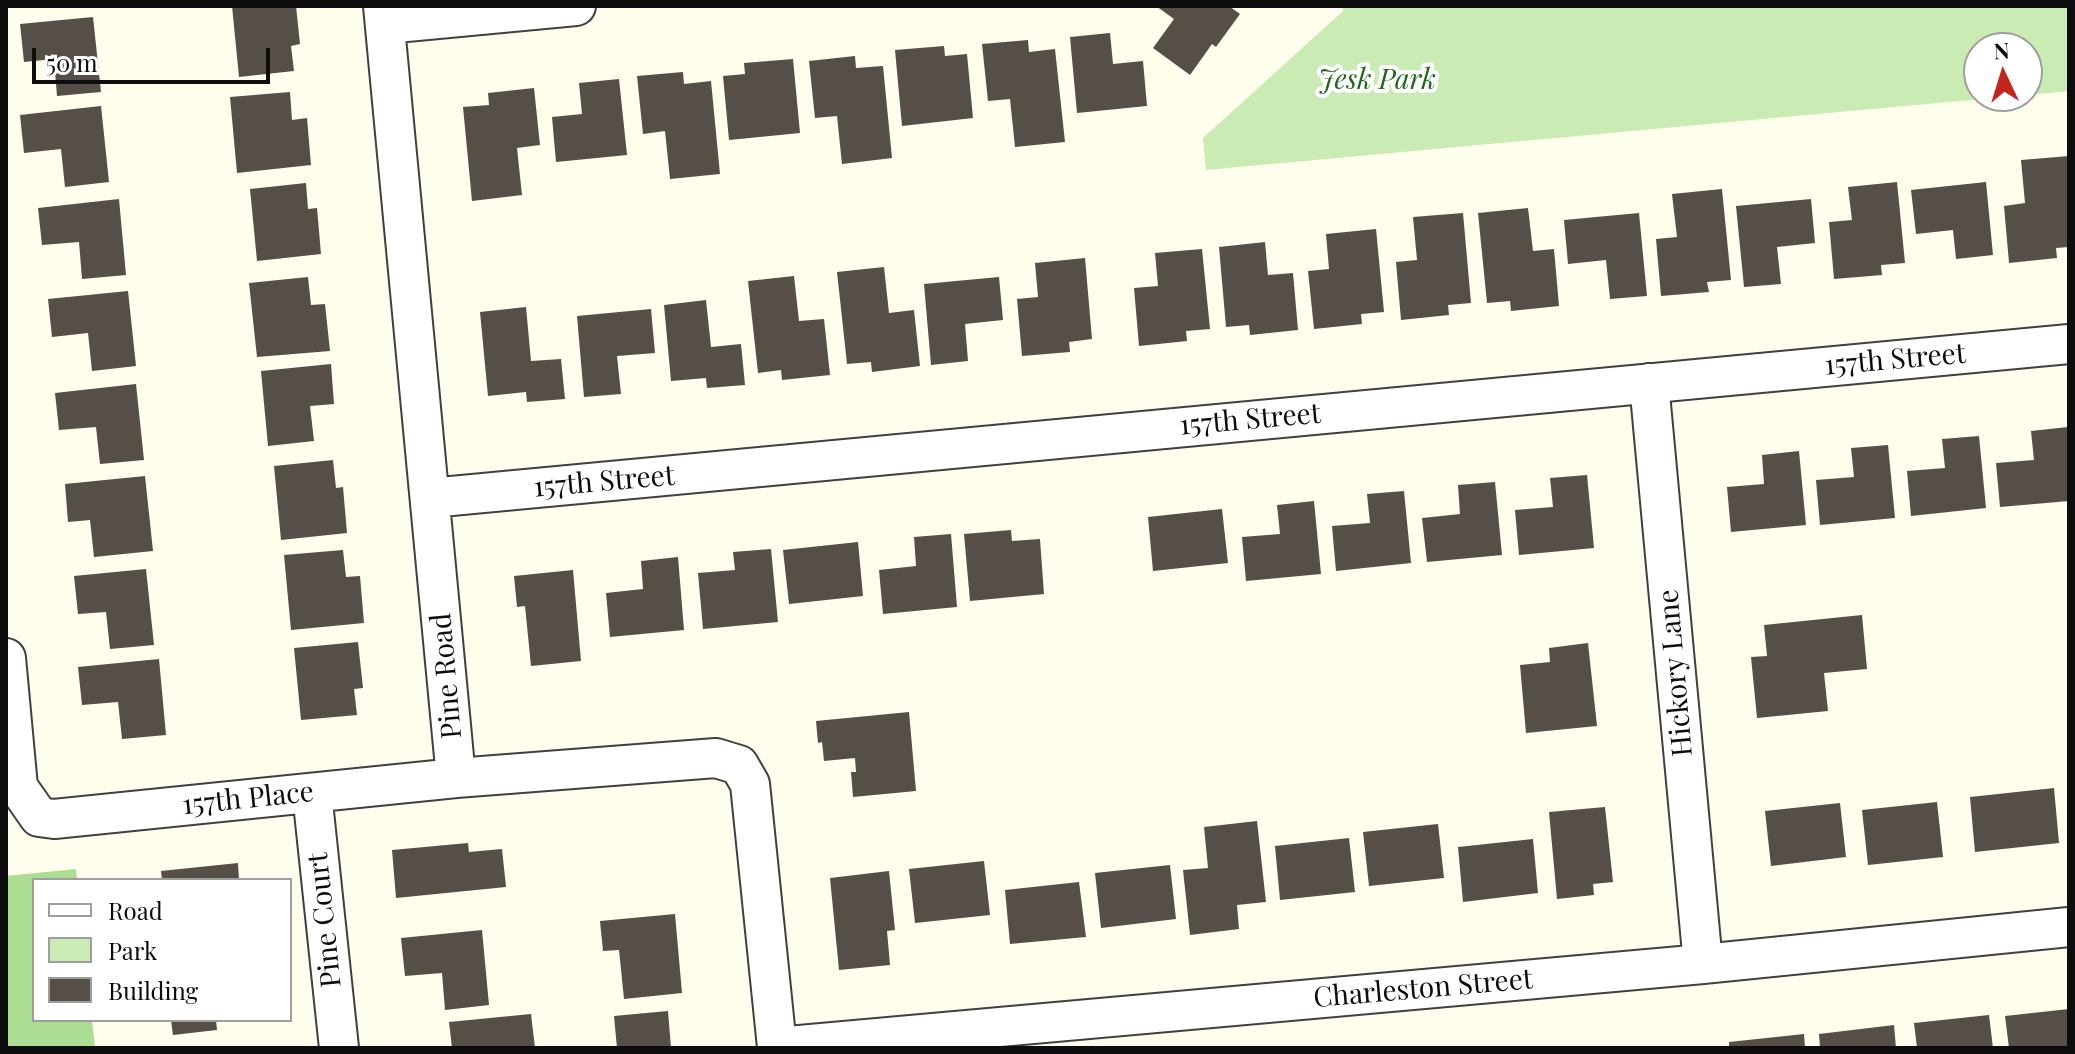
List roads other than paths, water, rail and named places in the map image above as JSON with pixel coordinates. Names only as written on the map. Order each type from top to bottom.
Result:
[{"type":"street","points":[[384,15],[576,6]]},
{"type":"street","name":"Pine Road","points":[[384,15],[456,778],[716,758],[739,765],[750,784],[777,1047]]},
{"type":"street","name":"157th Street","points":[[430,498],[2069,344]]},
{"type":"street","name":"Hickory Lane","points":[[1649,383],[1703,964]]},
{"type":"street","name":"157th Place","points":[[6,658],[18,787],[39,817],[54,819],[456,778]]},
{"type":"street","name":"Pine Court","points":[[312,793],[339,1048]]},
{"type":"street","name":"Charleston Street","points":[[777,1047],[1703,964],[2069,927]]},
{"type":"park label","name":"Jesk Park","points":[[1377,80]]}]
